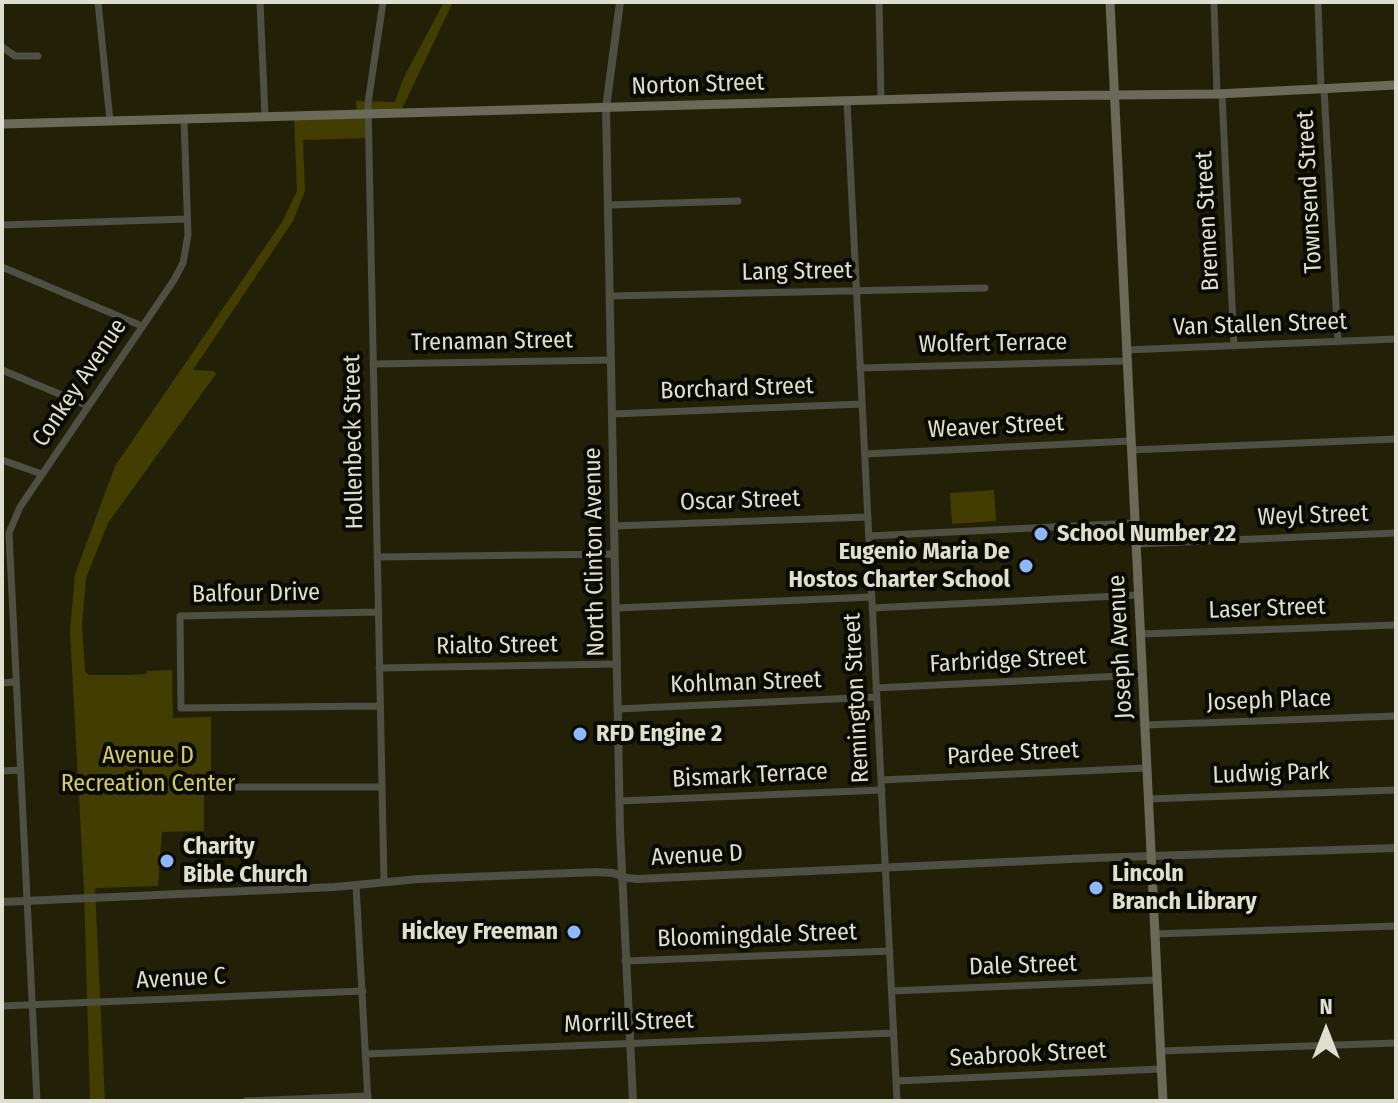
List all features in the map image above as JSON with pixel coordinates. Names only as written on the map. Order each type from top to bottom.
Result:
[{"type":"main road","name":"Joseph Avenue","points":[[1110,2],[1163,1101]]},
{"type":"main road","name":"Norton Street","points":[[2,124],[1220,94],[1396,85]]},
{"type":"street","points":[[98,2],[110,121]]},
{"type":"street","points":[[260,2],[265,116]]},
{"type":"street","name":"Hollenbeck Street","points":[[383,2],[369,87],[368,114],[384,882]]},
{"type":"street","name":"North Clinton Avenue","points":[[620,2],[606,108],[622,876],[633,1101]]},
{"type":"street","points":[[879,2],[881,100]]},
{"type":"street","name":"Bremen Street","points":[[1214,2],[1234,346]]},
{"type":"street","name":"Townsend Street","points":[[1318,2],[1338,342]]},
{"type":"street","points":[[2,47],[15,56],[38,56]]},
{"type":"street","name":"Remington Street","points":[[847,101],[897,1101]]},
{"type":"street","name":"Conkey Avenue","points":[[37,1101],[6,533],[183,263],[187,243],[184,119]]},
{"type":"street","points":[[608,205],[738,201]]},
{"type":"street","points":[[2,225],[187,219]]},
{"type":"street","points":[[2,267],[142,326]]},
{"type":"street","name":"Lang Street","points":[[610,296],[985,288]]},
{"type":"street","name":"Van Stallen Street","points":[[1126,350],[1396,339]]},
{"type":"street","name":"Trenaman Street","points":[[373,364],[611,360]]},
{"type":"street","name":"Wolfert Terrace","points":[[860,368],[1126,361]]},
{"type":"street","points":[[2,370],[88,406]]},
{"type":"street","name":"Borchard Street","points":[[612,414],[862,404]]},
{"type":"street","name":"Weaver Street","points":[[865,454],[1396,439]]},
{"type":"street","points":[[2,460],[42,474]]},
{"type":"street","name":"Oscar Street","points":[[614,526],[868,517]]},
{"type":"street","points":[[869,536],[1135,523]]},
{"type":"street","name":"Weyl Street","points":[[1136,544],[1396,533]]},
{"type":"street","points":[[377,557],[615,554]]},
{"type":"street","points":[[872,608],[1138,595]]},
{"type":"street","points":[[616,608],[872,597]]},
{"type":"street","points":[[2,606],[12,607]]},
{"type":"street","name":"Balfour Drive","points":[[378,612],[180,616],[181,708],[379,706]]},
{"type":"street","name":"Laser Street","points":[[1140,634],[1396,625]]},
{"type":"street","name":"Rialto Street","points":[[379,668],[617,664]]},
{"type":"street","name":"Farbridge Street","points":[[876,688],[1142,675]]},
{"type":"street","points":[[2,683],[15,682]]},
{"type":"street","name":"Kohlman Street","points":[[618,709],[877,697]]},
{"type":"street","name":"Joseph Place","points":[[1144,725],[1396,716]]},
{"type":"street","name":"Pardee Street","points":[[881,780],[1147,768]]},
{"type":"street","points":[[2,771],[20,770]]},
{"type":"street","points":[[209,787],[381,787]]},
{"type":"street","name":"Bismark Terrace","points":[[620,801],[882,790]]},
{"type":"street","name":"Ludwig Park","points":[[1148,799],[1396,790]]},
{"type":"street","name":"Avenue D","points":[[2,902],[602,872],[638,879],[1396,848]]},
{"type":"street","points":[[246,1101],[368,1099],[356,885]]},
{"type":"street","points":[[1154,934],[1396,926]]},
{"type":"street","name":"Bloomingdale Street","points":[[625,961],[890,951]]},
{"type":"street","name":"Dale Street","points":[[892,991],[1156,980]]},
{"type":"street","name":"Avenue C","points":[[2,1006],[363,991]]},
{"type":"street","name":"Morrill Street","points":[[366,1054],[894,1033]]},
{"type":"street","points":[[1160,1051],[1396,1043]]},
{"type":"street","name":"Seabrook Street","points":[[896,1081],[1161,1069]]},
{"type":"green space","name":"Avenue D Recreation Center","points":[[444,2],[453,2],[400,113],[368,114],[368,138],[303,140],[305,191],[293,221],[193,370],[214,371],[216,374],[108,523],[86,578],[82,625],[85,671],[89,675],[128,675],[172,670],[173,718],[211,717],[211,780],[204,781],[204,831],[162,832],[158,886],[95,888],[105,1101],[90,1101],[84,889],[70,632],[75,574],[115,466],[282,222],[297,191],[294,116],[357,114],[356,101],[395,102],[403,79]]},
{"type":"green space","points":[[994,490],[996,521],[952,524],[950,493]]},
{"type":"place","name":"School Number 22","points":[[1041,534]]},
{"type":"place","name":"Eugenio Maria De Hostos Charter School","points":[[1026,566]]},
{"type":"place","name":"RFD Engine 2","points":[[580,734]]},
{"type":"place","name":"Charity Bible Church","points":[[167,861]]},
{"type":"place","name":"Lincoln Branch Library","points":[[1096,888]]},
{"type":"place","name":"Hickey Freeman","points":[[574,932]]}]
